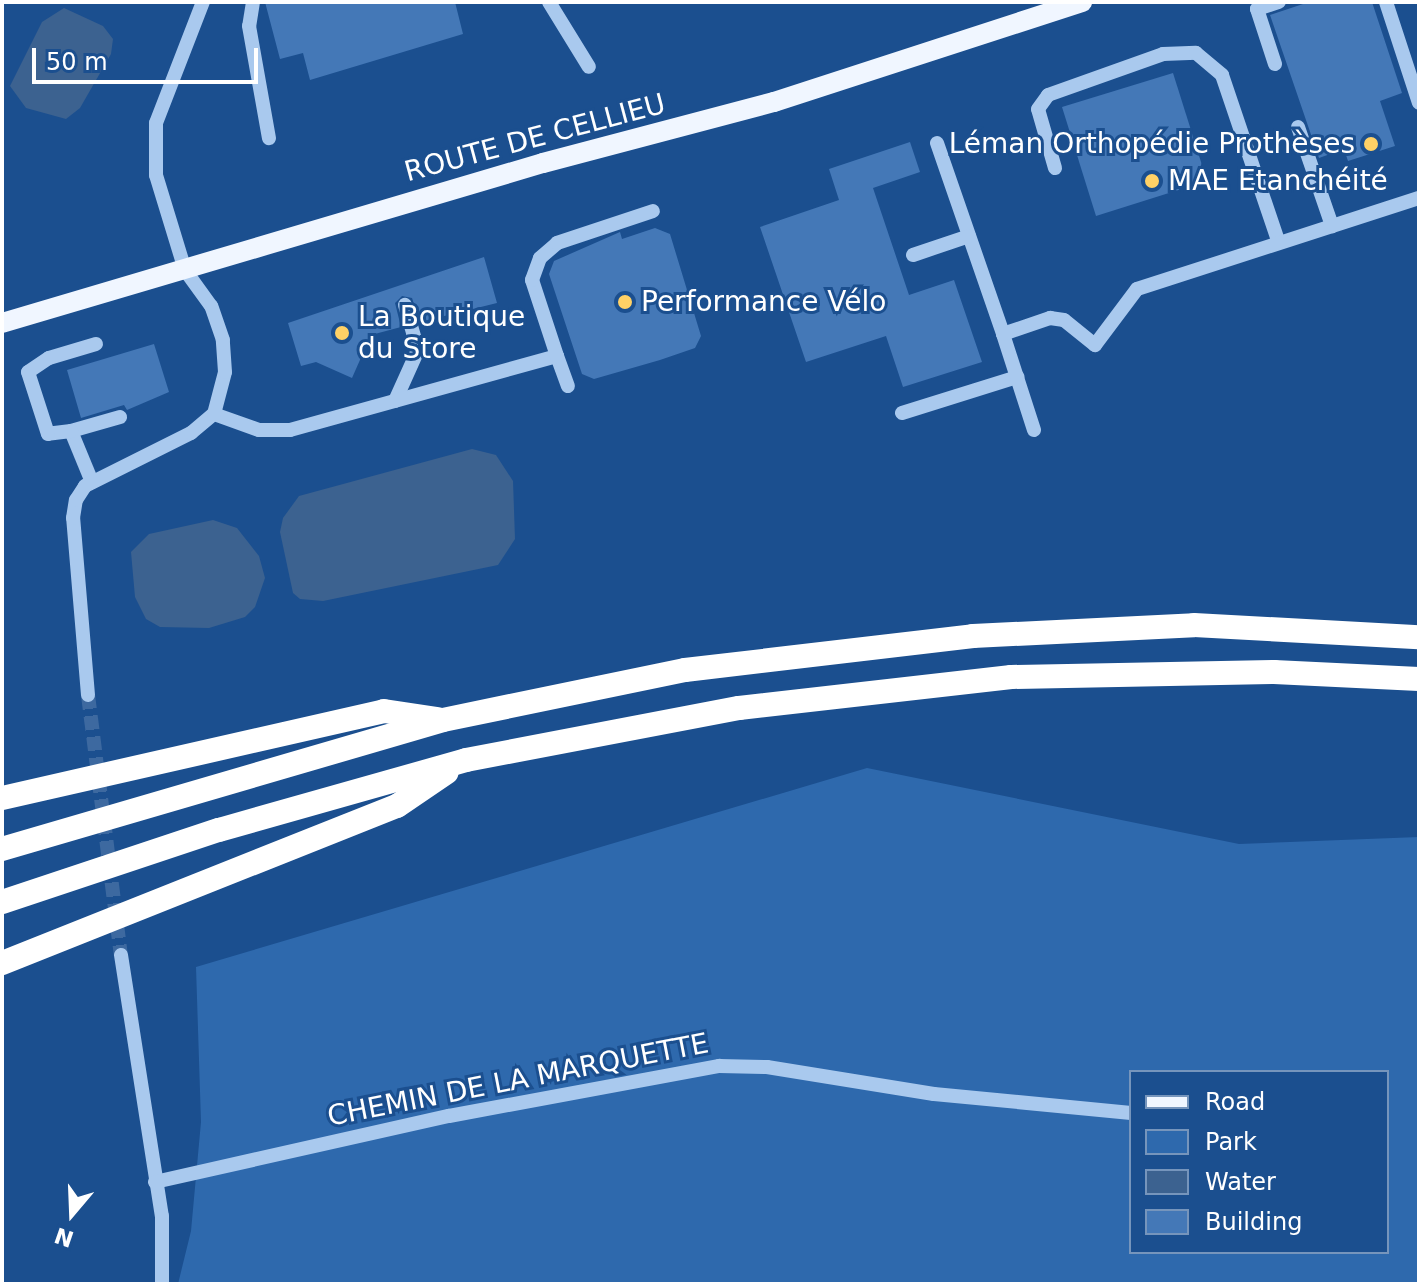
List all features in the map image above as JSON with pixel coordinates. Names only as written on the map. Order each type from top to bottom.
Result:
[{"type":"highway","points":[[2,849],[443,720],[685,670],[973,636],[1194,625],[1419,637]]},
{"type":"highway","points":[[2,902],[219,830],[466,760],[739,708],[1011,677],[1274,672],[1419,679]]},
{"type":"highway","points":[[2,798],[384,711],[443,720]]},
{"type":"highway","points":[[2,963],[397,806],[466,760]]},
{"type":"main road","name":"ROUTE DE CELLIEU","points":[[2,323],[543,163],[774,102],[1082,2]]},
{"type":"street","points":[[88,695],[73,518],[76,500],[92,482],[191,433],[214,414],[225,372],[223,340],[211,306],[185,270],[156,175],[156,123],[203,2]]},
{"type":"street","points":[[253,2],[249,26],[269,138]]},
{"type":"street","points":[[549,2],[589,67]]},
{"type":"street","points":[[1275,64],[1257,9],[1279,2]]},
{"type":"street","points":[[1386,2],[1419,103]]},
{"type":"street","points":[[1055,168],[1038,109],[1048,95],[1163,54],[1196,53],[1222,75],[1279,243]]},
{"type":"street","points":[[1298,127],[1332,226]]},
{"type":"street","points":[[937,143],[1034,430]]},
{"type":"street","points":[[1003,334],[1050,318],[1080,329],[1095,345],[1137,289],[1419,198]]},
{"type":"street","points":[[568,386],[532,280],[540,258],[557,243],[653,211]]},
{"type":"street","points":[[913,255],[969,236]]},
{"type":"street","points":[[395,401],[418,350],[405,305]]},
{"type":"street","points":[[96,344],[49,358],[28,372],[48,434],[120,417]]},
{"type":"street","points":[[214,414],[259,430],[290,430],[557,356]]},
{"type":"street","points":[[902,413],[1017,377]]},
{"type":"street","points":[[71,431],[92,482]]},
{"type":"street","points":[[121,955],[162,1216],[162,1284]]},
{"type":"street","name":"CHEMIN DE LA MARQUETTE","points":[[155,1182],[449,1116],[719,1066],[767,1067],[934,1094],[1129,1113]]},
{"type":"green space","points":[[867,768],[1239,844],[1419,837],[1419,1284],[178,1284],[191,1231],[201,1122],[196,967]]},
{"type":"water","points":[[64,8],[103,26],[113,39],[111,54],[80,108],[66,119],[26,108],[10,86],[42,22]]},
{"type":"water","points":[[472,449],[496,455],[513,481],[515,539],[498,565],[323,601],[300,599],[293,593],[280,532],[283,518],[299,496]]},
{"type":"water","points":[[213,520],[237,528],[259,556],[265,578],[255,607],[245,617],[209,628],[160,627],[146,619],[135,597],[131,552],[149,534]]},
{"type":"building","points":[[265,2],[455,2],[463,34],[310,80],[303,53],[280,59]]},
{"type":"building","points":[[1309,2],[1372,2],[1402,93],[1380,101],[1395,146],[1348,161],[1344,149],[1319,158],[1270,15]]},
{"type":"building","points":[[1173,73],[1207,181],[1096,216],[1062,107]]},
{"type":"building","points":[[910,142],[920,172],[873,188],[909,295],[954,280],[982,362],[903,387],[886,336],[806,362],[760,227],[839,200],[829,169]]},
{"type":"building","points":[[655,228],[670,234],[701,336],[695,348],[594,379],[582,374],[549,274],[554,261],[620,232],[622,239]]},
{"type":"building","points":[[484,257],[497,303],[420,322],[412,298],[402,296],[395,303],[401,327],[371,335],[352,378],[316,362],[301,366],[288,323]]},
{"type":"building","points":[[154,344],[169,392],[127,410],[124,405],[81,418],[67,370]]},
{"type":"tunnel","points":[[88,695],[121,955]]},
{"type":"place","name":"Léman Orthopédie Prothèses","points":[[1371,144]]},
{"type":"place","name":"MAE Etanchéité","points":[[1152,181]]},
{"type":"place","name":"Performance Vélo","points":[[625,302]]},
{"type":"place","name":"La Boutique du Store","points":[[342,333]]}]
